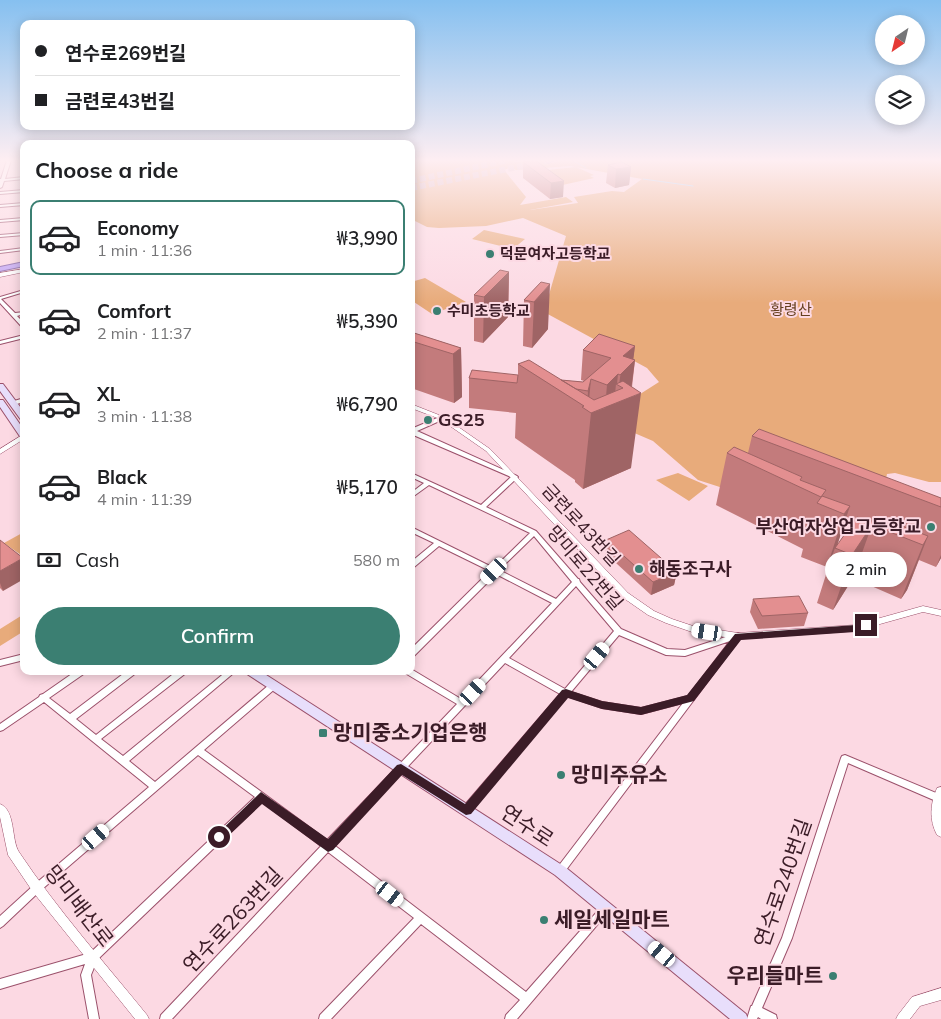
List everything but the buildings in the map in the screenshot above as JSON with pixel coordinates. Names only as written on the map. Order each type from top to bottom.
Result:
[{"type":"highway","points":[[0,271],[20,267]]},
{"type":"main road","points":[[0,386],[20,413]]},
{"type":"main road","points":[[0,402],[20,430]]},
{"type":"main road","name":"연수로","points":[[257,675],[560,871],[734,1016]]},
{"type":"street","points":[[0,221],[20,219]]},
{"type":"street","points":[[0,236],[20,234]]},
{"type":"street","points":[[0,252],[20,250]]},
{"type":"street","points":[[20,292],[0,299],[20,322]]},
{"type":"street","points":[[14,315],[20,314]]},
{"type":"street","points":[[0,343],[20,337]]},
{"type":"street","points":[[13,403],[20,401]]},
{"type":"street","name":"금련로43번길","points":[[415,408],[442,418],[488,450],[614,584],[644,608],[669,621],[692,629],[738,636],[855,628],[923,609],[941,613]]},
{"type":"street","points":[[415,429],[442,418]]},
{"type":"street","points":[[415,433],[514,477],[482,508]]},
{"type":"street","points":[[0,452],[20,439]]},
{"type":"street","name":"망미로22번길","points":[[415,476],[534,532],[618,631],[666,652],[685,653],[738,636]]},
{"type":"street","points":[[415,493],[428,483]]},
{"type":"street","points":[[415,531],[557,602]]},
{"type":"street","points":[[415,650],[534,532]]},
{"type":"street","points":[[415,562],[438,542]]},
{"type":"street","name":"연수로263번길","points":[[165,1019],[577,582]]},
{"type":"street","points":[[466,810],[618,631]]},
{"type":"street","points":[[560,871],[738,636]]},
{"type":"street","points":[[0,663],[20,658]]},
{"type":"street","points":[[504,659],[566,693],[602,705],[641,711],[691,698]]},
{"type":"street","points":[[0,728],[76,675]]},
{"type":"street","points":[[70,719],[128,675]]},
{"type":"street","points":[[96,739],[178,675]]},
{"type":"street","points":[[122,761],[227,675]]},
{"type":"street","points":[[415,675],[462,703]]},
{"type":"street","points":[[0,923],[37,888],[273,686]]},
{"type":"street","points":[[43,697],[155,787]]},
{"type":"street","points":[[198,750],[328,846],[527,999]]},
{"type":"street","name":"연수로240번길","points":[[753,1015],[787,938],[845,758],[940,794]]},
{"type":"street","points":[[940,794],[939,818],[941,832]]},
{"type":"street","points":[[94,1019],[86,975],[93,957],[261,797]]},
{"type":"street","name":"망미배산로","points":[[0,809],[5,816],[12,851],[37,888],[143,1019]]},
{"type":"street","points":[[510,1019],[606,908]]},
{"type":"street","points":[[324,1019],[421,917]]},
{"type":"street","points":[[0,984],[93,957]]},
{"type":"street","points":[[902,1019],[916,1001],[941,994]]},
{"type":"street","points":[[753,1015],[772,1019]]},
{"type":"green space","name":"황령산","points":[[415,208],[543,208],[530,210],[547,208],[941,208],[941,482],[929,482],[895,473],[887,474],[886,479],[726,489],[698,480],[653,441],[632,432],[637,396],[659,382],[647,368],[544,312],[566,236],[523,218],[486,226],[427,227],[415,221]]},
{"type":"green space","points":[[484,230],[525,239],[513,249],[472,239]]},
{"type":"green space","points":[[425,278],[466,302],[432,314],[415,303],[415,281]]},
{"type":"green space","points":[[678,473],[708,486],[689,501],[656,480]]},
{"type":"green space","points":[[20,534],[20,554],[4,543]]},
{"type":"green space","points":[[20,616],[20,634],[0,646],[0,629]]},
{"type":"place","name":"덕문여자고등학교","points":[[490,254]]},
{"type":"place","name":"수미초등학교","points":[[437,311]]},
{"type":"place","name":"GS25","points":[[428,420]]},
{"type":"place","name":"부산여자상업고등학교","points":[[931,527]]},
{"type":"place","name":"해동조구사","points":[[639,569]]},
{"type":"place","name":"망미중소기업은행","points":[[323,733]]},
{"type":"place","name":"망미주유소","points":[[561,775]]},
{"type":"place","name":"세일세일마트","points":[[544,920]]},
{"type":"place","name":"우리들마트","points":[[833,976]]},
{"type":"route","points":[[219,837],[261,797],[328,846],[401,768],[466,810],[566,693],[602,705],[641,711],[691,698],[738,636],[855,628],[866,625]]}]
